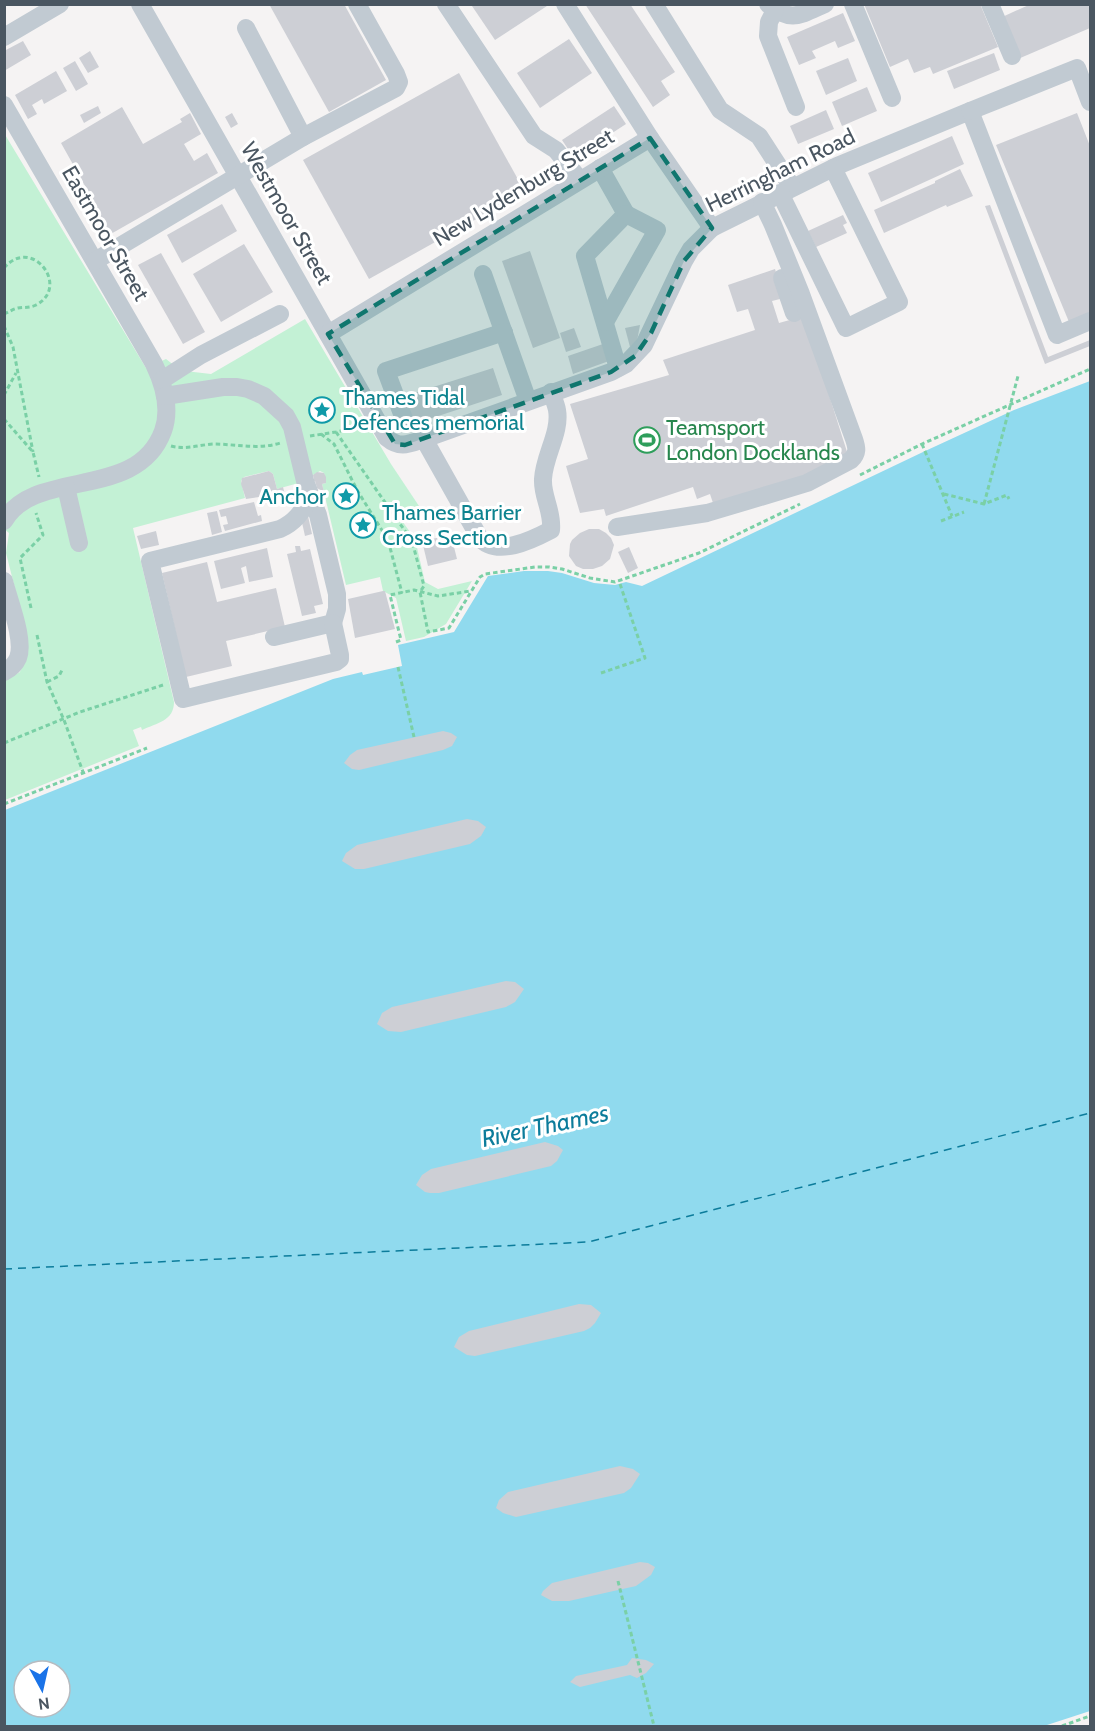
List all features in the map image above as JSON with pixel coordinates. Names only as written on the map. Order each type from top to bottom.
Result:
[{"type":"street","points":[[4,38],[60,4]]},
{"type":"street","name":"Westmoor Street","points":[[140,4],[387,438],[395,444]]},
{"type":"street","points":[[95,261],[303,137],[396,88],[399,82],[357,4]]},
{"type":"street","points":[[446,4],[534,136],[556,150],[580,180]]},
{"type":"street","points":[[565,4],[650,138]]},
{"type":"street","points":[[654,4],[720,110],[759,136],[786,190],[846,328],[899,302],[833,168]]},
{"type":"street","points":[[796,107],[768,36],[771,7],[783,16],[793,16],[804,14],[825,4]]},
{"type":"street","points":[[853,4],[892,98]]},
{"type":"street","points":[[990,4],[1012,56]]},
{"type":"street","points":[[246,28],[303,137]]},
{"type":"street","name":"Herringham Road","points":[[395,444],[405,445],[424,439],[611,372],[626,364],[644,345],[691,249],[712,228],[786,190],[833,168],[1077,68],[1090,102]]},
{"type":"street","name":"Eastmoor Street","points":[[4,105],[95,261],[164,388]]},
{"type":"street","points":[[970,111],[1057,334],[1090,321]]},
{"type":"street","name":"New Lydenburg Street","points":[[328,333],[650,138],[712,228]]},
{"type":"street","points":[[600,168],[626,214],[657,230],[605,322]]},
{"type":"street","points":[[617,527],[707,513],[807,483],[851,460],[855,455],[856,445],[852,433],[801,294],[762,202]]},
{"type":"street","points":[[618,368],[585,256],[626,214]]},
{"type":"street","points":[[782,249],[778,254],[777,263],[794,314]]},
{"type":"street","points":[[483,274],[528,401]]},
{"type":"street","points":[[164,388],[201,355],[280,314]]},
{"type":"street","points":[[404,419],[386,371],[504,332]]},
{"type":"street","points":[[164,388],[248,389],[264,396],[286,416],[292,427],[291,444],[318,515],[337,594],[337,609],[333,623],[340,660],[183,699],[150,561],[290,525],[298,518],[308,489]]},
{"type":"street","points":[[4,521],[9,512],[18,504],[31,497],[124,472],[147,457],[159,441],[164,428],[166,412],[164,388]]},
{"type":"street","points":[[424,439],[485,544],[496,547],[508,546],[542,535],[551,530],[552,519],[543,482],[547,454],[557,426],[557,410],[551,392]]},
{"type":"street","points":[[66,487],[79,543]]},
{"type":"street","points":[[4,581],[20,649],[15,663],[4,672]]},
{"type":"street","points":[[274,637],[333,623]]},
{"type":"path","points":[[4,268],[15,259],[30,258],[45,267],[50,284],[43,300],[36,305],[4,314]]},
{"type":"path","points":[[4,326],[13,347],[40,482]]},
{"type":"path","points":[[859,476],[922,444],[1090,369]]},
{"type":"path","points":[[4,395],[17,371]]},
{"type":"path","points":[[984,504],[1018,376]]},
{"type":"path","points":[[4,419],[33,452]]},
{"type":"path","points":[[378,422],[321,434],[334,444],[357,490],[388,540],[402,593]]},
{"type":"path","points":[[336,432],[412,541],[424,586],[420,592],[428,632],[449,627],[480,577],[485,574],[535,567],[562,569],[604,581],[619,581],[699,553],[805,501]]},
{"type":"path","points":[[172,447],[182,449],[220,444],[261,447],[291,444]]},
{"type":"path","points":[[922,444],[952,516]]},
{"type":"path","points":[[944,494],[984,504],[1007,495],[1009,499]]},
{"type":"path","points":[[32,614],[20,558],[43,535],[35,509]]},
{"type":"path","points":[[941,520],[964,512]]},
{"type":"path","points":[[601,673],[645,658],[619,581]]},
{"type":"path","points":[[396,642],[401,640],[390,595],[414,590],[438,596],[471,591]]},
{"type":"path","points":[[35,625],[47,682],[83,772]]},
{"type":"path","points":[[398,667],[414,737]]},
{"type":"path","points":[[47,682],[59,676],[63,668]]},
{"type":"path","points":[[4,743],[80,712],[165,684],[166,687]]},
{"type":"path","points":[[4,804],[147,748]]},
{"type":"path","points":[[618,1581],[654,1726]]},
{"type":"path","points":[[1062,1726],[1090,1716]]},
{"type":"highlighted area","points":[[650,138],[712,228],[684,261],[651,333],[635,356],[611,372],[405,445],[395,444],[328,334]]},
{"type":"green space","points":[[4,133],[146,368],[166,359],[185,371],[211,374],[305,319],[391,464],[421,509],[403,512],[400,518],[415,539],[425,582],[438,589],[472,581],[446,624],[424,637],[406,641],[396,598],[383,591],[380,577],[346,585],[322,484],[326,483],[324,473],[320,471],[313,475],[313,479],[277,489],[273,474],[269,471],[244,477],[241,481],[245,498],[133,528],[174,702],[171,713],[159,723],[142,730],[141,727],[133,730],[139,746],[5,800],[5,680],[20,672],[28,640],[6,553],[9,533],[4,529]]},
{"type":"water","name":"River Thames","points":[[1090,381],[1090,1711],[1044,1726],[5,1726],[5,810],[333,679],[402,666],[398,645],[454,632],[488,576],[524,571],[548,571],[594,583],[615,585],[626,582],[642,586],[1014,410]]},
{"type":"building","points":[[269,4],[344,4],[386,80],[329,112]]},
{"type":"building","points":[[474,4],[546,4],[547,6],[495,40],[472,6]]},
{"type":"building","points":[[585,4],[630,4],[675,72],[661,81],[670,95],[653,107]]},
{"type":"building","points":[[864,4],[980,4],[998,47],[933,74],[930,67],[914,73],[908,59],[890,67]]},
{"type":"building","points":[[1031,4],[1090,4],[1090,28],[1018,59],[1000,18]]},
{"type":"building","points":[[843,13],[855,41],[838,48],[835,41],[812,51],[816,58],[799,65],[787,37]]},
{"type":"building","points":[[569,39],[592,73],[540,108],[517,73]]},
{"type":"building","points":[[23,41],[31,55],[4,71],[4,51]]},
{"type":"building","points":[[90,51],[99,67],[88,73],[79,58]]},
{"type":"building","points":[[994,53],[1000,70],[954,89],[947,71]]},
{"type":"building","points":[[848,58],[857,81],[826,95],[816,71]]},
{"type":"building","points":[[75,61],[88,84],[76,91],[63,68]]},
{"type":"building","points":[[56,71],[67,91],[44,104],[42,99],[32,105],[37,114],[28,119],[15,95]]},
{"type":"building","points":[[459,73],[525,192],[369,279],[303,160]]},
{"type":"building","points":[[867,87],[877,111],[842,126],[832,102]]},
{"type":"building","points":[[98,106],[101,113],[84,123],[80,115]]},
{"type":"building","points":[[614,106],[626,124],[574,158],[562,140]]},
{"type":"building","points":[[122,107],[143,144],[182,122],[180,119],[190,113],[201,134],[184,144],[194,161],[207,153],[218,173],[109,235],[96,212],[88,217],[78,199],[89,193],[61,143]]},
{"type":"building","points":[[826,110],[834,129],[798,144],[790,126]]},
{"type":"building","points":[[232,113],[238,124],[231,128],[225,117]]},
{"type":"building","points":[[1077,113],[1090,146],[1090,313],[1069,322],[996,145]]},
{"type":"building","points":[[952,136],[964,164],[881,202],[868,173]]},
{"type":"building","points":[[960,169],[973,196],[947,207],[946,205],[884,233],[874,210],[935,183]]},
{"type":"building","points":[[222,204],[237,231],[182,263],[167,235]]},
{"type":"building","points":[[990,205],[1048,357],[1090,340],[1090,346],[1045,364],[985,206]]},
{"type":"building","points":[[843,215],[847,223],[843,225],[847,233],[816,247],[808,231]]},
{"type":"building","points":[[244,244],[273,292],[221,322],[193,274]]},
{"type":"building","points":[[530,251],[560,338],[533,348],[502,261]]},
{"type":"building","points":[[161,253],[205,332],[183,344],[138,265]]},
{"type":"building","points":[[775,269],[784,298],[772,301],[779,323],[804,316],[848,455],[803,480],[715,509],[710,494],[697,499],[693,487],[606,516],[604,509],[580,513],[566,466],[588,459],[570,404],[669,375],[663,360],[755,330],[748,309],[737,312],[728,285]]},
{"type":"building","points":[[640,325],[637,341],[630,347],[625,328]]},
{"type":"building","points":[[574,328],[581,347],[566,352],[560,333]]},
{"type":"building","points":[[603,344],[609,361],[573,374],[568,356]]},
{"type":"building","points":[[493,368],[502,395],[414,424],[405,396]]},
{"type":"building","points":[[269,471],[273,474],[277,489],[283,487],[285,495],[265,501],[259,497],[246,499],[241,484],[242,478]]},
{"type":"building","points":[[317,472],[324,473],[326,477],[326,483],[322,484],[324,492],[317,488],[314,481],[313,475]]},
{"type":"building","points":[[254,502],[262,521],[225,531],[223,525],[228,524],[226,516],[221,517],[219,510]]},
{"type":"building","points":[[217,511],[222,532],[212,535],[207,513]]},
{"type":"building","points":[[308,516],[312,534],[305,536],[301,518]]},
{"type":"building","points":[[589,529],[599,529],[606,533],[614,545],[610,559],[602,566],[583,569],[576,566],[569,556],[570,544],[580,533]]},
{"type":"building","points":[[156,531],[159,545],[141,549],[137,536]]},
{"type":"building","points":[[451,535],[457,559],[428,566],[422,541]]},
{"type":"building","points":[[295,546],[300,546],[301,551],[310,549],[323,604],[314,606],[316,613],[302,616],[287,554],[296,552]]},
{"type":"building","points":[[629,547],[638,568],[628,573],[618,552]]},
{"type":"building","points":[[267,548],[273,577],[249,582],[246,566],[241,568],[245,583],[221,589],[214,561]]},
{"type":"building","points":[[207,562],[217,602],[276,588],[285,627],[226,641],[232,666],[186,677],[162,573]]},
{"type":"building","points":[[385,591],[395,629],[355,638],[348,599]]},
{"type":"building","points":[[443,731],[457,737],[452,746],[443,750],[359,770],[352,769],[344,763],[357,750]]},
{"type":"building","points":[[467,819],[478,821],[486,827],[481,836],[470,844],[364,869],[355,869],[342,861],[346,853],[357,845]]},
{"type":"building","points":[[506,981],[515,982],[524,989],[515,1002],[506,1007],[401,1032],[388,1031],[377,1024],[382,1013],[392,1007]]},
{"type":"building","points":[[545,1142],[563,1150],[551,1166],[439,1193],[425,1192],[416,1185],[422,1175],[431,1169]]},
{"type":"building","points":[[579,1304],[591,1305],[601,1313],[595,1323],[584,1331],[475,1356],[467,1355],[454,1347],[459,1337],[469,1331]]},
{"type":"building","points":[[620,1466],[633,1469],[640,1474],[631,1488],[624,1493],[516,1517],[496,1508],[499,1500],[508,1492]]},
{"type":"building","points":[[640,1562],[655,1567],[651,1575],[636,1586],[569,1601],[552,1601],[541,1595],[552,1583]]},
{"type":"building","points":[[632,1658],[654,1664],[646,1673],[637,1678],[630,1675],[580,1687],[570,1682],[576,1676],[627,1665]]},
{"type":"ferry route","points":[[4,1269],[588,1242],[1090,1113]]},
{"type":"place","name":"Thames Tidal Defences memorial","points":[[322,410]]},
{"type":"place","name":"Teamsport London Docklands","points":[[647,440]]},
{"type":"place","name":"Anchor","points":[[346,496]]},
{"type":"place","name":"Thames Barrier Cross Section","points":[[363,525]]}]
